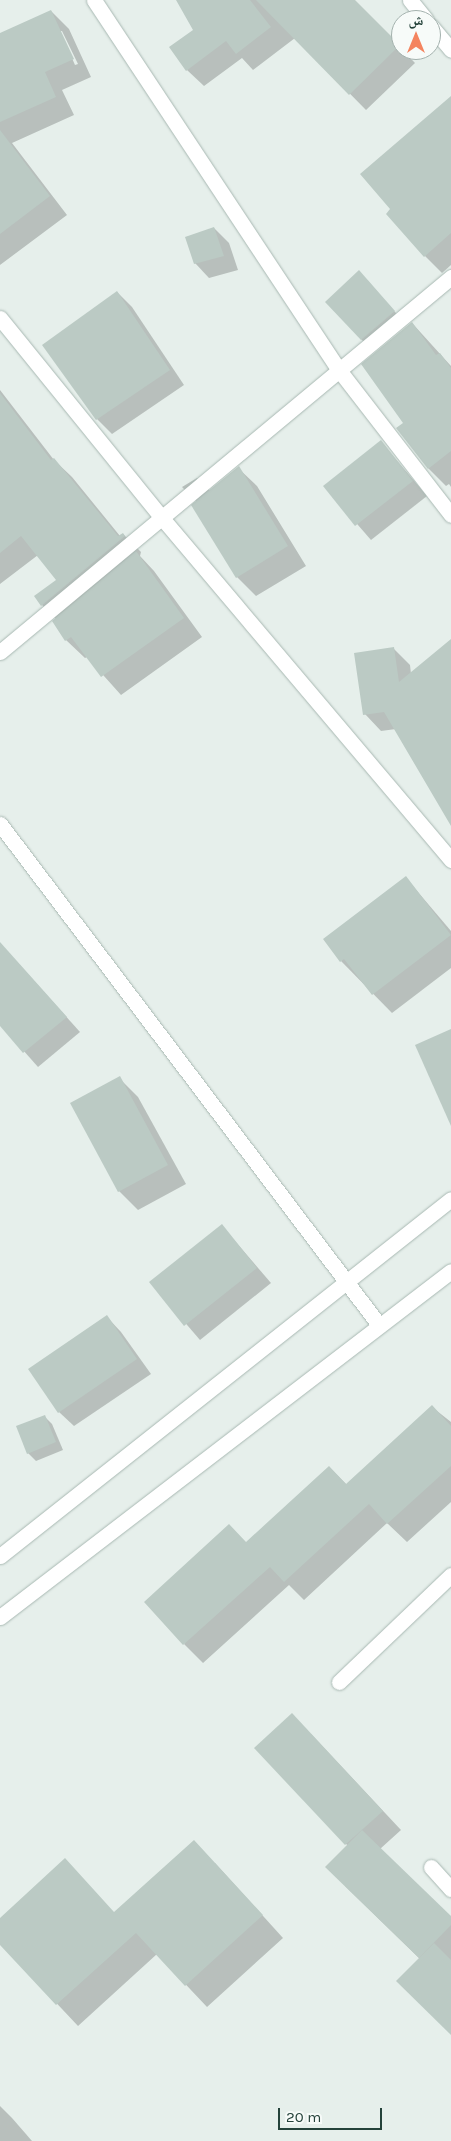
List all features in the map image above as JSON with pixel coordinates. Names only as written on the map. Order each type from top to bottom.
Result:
[{"type":"street","points":[[94,0],[339,370],[451,515]]},
{"type":"street","points":[[410,0],[418,10]]},
{"type":"street","points":[[441,38],[451,50]]},
{"type":"street","points":[[0,652],[451,277]]},
{"type":"street","points":[[0,318],[162,518],[451,860]]},
{"type":"street","points":[[0,824],[379,1325]]},
{"type":"street","points":[[0,1556],[451,1199]]},
{"type":"street","points":[[0,1617],[451,1271]]},
{"type":"street","points":[[339,1682],[451,1576]]},
{"type":"street","points":[[431,1866],[451,1888]]},
{"type":"building","points":[[176,0],[250,0],[271,27],[236,54],[226,41],[186,71],[169,47],[193,30]]},
{"type":"building","points":[[256,0],[355,0],[391,36],[391,54],[349,95]]},
{"type":"building","points":[[51,10],[74,59],[45,72],[56,97],[0,122],[0,33]]},
{"type":"building","points":[[451,96],[451,233],[424,257],[386,214],[390,209],[360,174]]},
{"type":"building","points":[[0,130],[50,196],[0,234]]},
{"type":"building","points":[[214,227],[224,256],[194,264],[185,237]]},
{"type":"building","points":[[359,270],[395,311],[361,340],[325,302]]},
{"type":"building","points":[[117,291],[170,370],[96,420],[42,345]]},
{"type":"building","points":[[412,322],[436,355],[440,353],[451,368],[451,451],[428,469],[396,428],[403,423],[361,364]]},
{"type":"building","points":[[0,393],[51,460],[54,458],[118,536],[123,533],[125,536],[41,606],[34,596],[56,580],[21,536],[0,553]]},
{"type":"building","points":[[381,440],[413,481],[355,526],[323,486]]},
{"type":"building","points":[[239,466],[288,546],[236,578],[191,505]]},
{"type":"building","points":[[136,551],[184,618],[101,677],[71,637],[65,641],[52,621]]},
{"type":"building","points":[[451,639],[451,826],[384,712],[363,715],[354,653],[394,647],[399,682]]},
{"type":"building","points":[[406,876],[451,935],[372,995],[344,959],[340,962],[323,939]]},
{"type":"building","points":[[0,942],[67,1017],[23,1053],[0,1026]]},
{"type":"building","points":[[451,1029],[451,1126],[415,1045]]},
{"type":"building","points":[[120,1076],[168,1165],[118,1192],[70,1103]]},
{"type":"building","points":[[222,1224],[257,1268],[184,1326],[149,1282]]},
{"type":"building","points":[[107,1315],[137,1359],[58,1413],[28,1369]]},
{"type":"building","points":[[432,1405],[451,1426],[451,1466],[387,1524],[369,1504],[284,1582],[270,1567],[183,1645],[144,1602],[229,1524],[246,1542],[329,1466],[346,1484]]},
{"type":"building","points":[[45,1415],[56,1442],[27,1454],[16,1426]]},
{"type":"building","points":[[292,1713],[383,1811],[345,1845],[254,1748]]},
{"type":"building","points":[[362,1830],[451,1916],[451,1925],[419,1958],[325,1867]]},
{"type":"building","points":[[194,1840],[263,1915],[185,1986],[136,1933],[56,2005],[0,1945],[0,1918],[65,1858],[114,1912]]},
{"type":"building","points":[[434,1943],[451,1960],[451,2035],[396,1981]]}]
